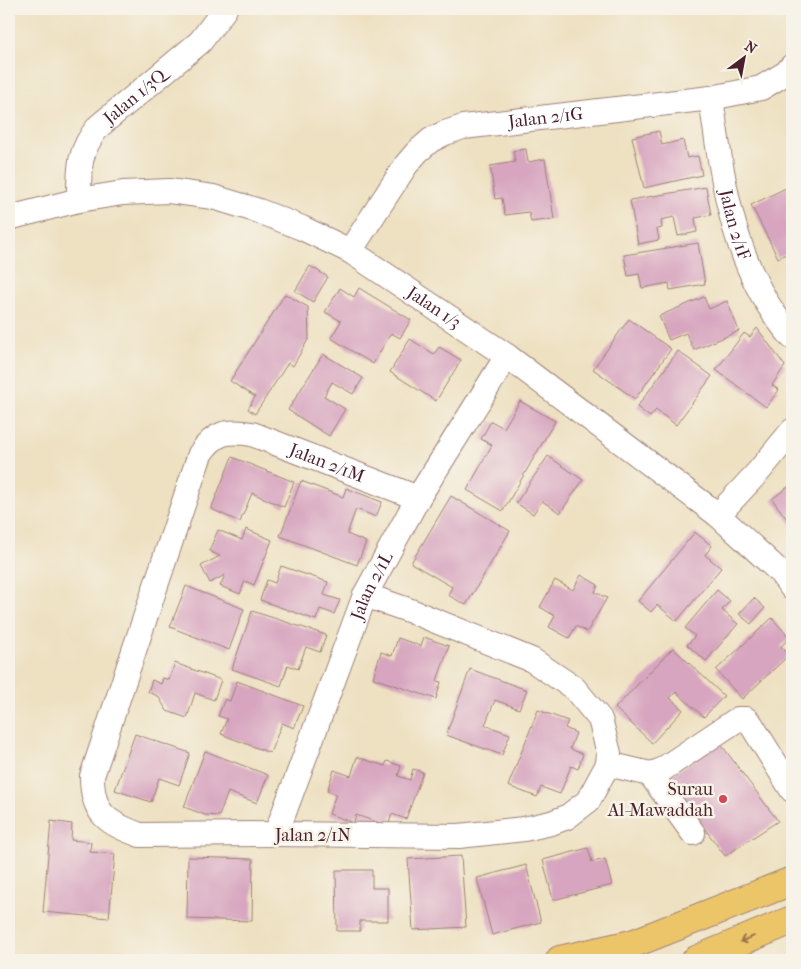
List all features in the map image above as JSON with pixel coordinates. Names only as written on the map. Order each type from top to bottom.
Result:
[{"type":"main road","points":[[560,960],[632,944],[792,881]]},
{"type":"main road","points":[[696,960],[792,920]]},
{"type":"street","name":"Jalan 1/3Q","points":[[79,200],[79,169],[82,152],[88,139],[99,126],[200,42],[225,9]]},
{"type":"street","name":"Jalan 2/1G","points":[[350,251],[406,165],[424,146],[445,132],[462,127],[711,98],[762,88],[786,73],[792,66]]},
{"type":"street","name":"Jalan 2/1F","points":[[711,98],[723,183],[735,231],[752,276],[784,328],[792,337]]},
{"type":"street","name":"Jalan 1/3","points":[[9,218],[79,200],[123,193],[169,191],[213,197],[259,211],[302,228],[350,251],[507,356],[718,515],[780,572],[792,588]]},
{"type":"street","name":"Jalan 2/1L","points":[[276,834],[364,595],[418,498],[507,356]]},
{"type":"street","name":"Jalan 2/1M","points":[[235,431],[252,434],[418,498]]},
{"type":"street","name":"Jalan 2/1N","points":[[235,431],[220,434],[208,443],[200,454],[92,776],[92,794],[98,808],[107,819],[140,836],[276,834],[459,836],[524,829],[567,817],[588,801],[608,764]]},
{"type":"street","points":[[718,515],[759,471],[792,431]]},
{"type":"street","points":[[364,595],[411,611],[532,660],[574,688],[600,720],[609,753],[608,764],[650,774],[660,771],[738,719],[746,719],[792,790]]},
{"type":"street","points":[[650,774],[692,833]]},
{"type":"building","points":[[659,131],[662,145],[683,140],[687,158],[698,156],[702,175],[644,188],[632,137]]},
{"type":"building","points":[[526,149],[528,162],[545,159],[554,219],[531,222],[529,212],[505,215],[502,198],[495,199],[490,166],[515,162],[513,151]]},
{"type":"building","points":[[706,187],[711,215],[695,218],[697,232],[678,236],[674,217],[661,220],[662,228],[657,229],[659,240],[638,244],[630,200]]},
{"type":"building","points":[[788,187],[792,196],[792,251],[778,258],[751,205]]},
{"type":"building","points":[[698,243],[705,284],[670,290],[669,283],[642,288],[639,274],[628,276],[624,255]]},
{"type":"building","points":[[792,265],[792,278],[786,269]]},
{"type":"building","points":[[310,266],[328,277],[313,302],[295,291]]},
{"type":"building","points":[[340,288],[354,297],[359,288],[411,320],[400,338],[391,333],[373,364],[331,338],[341,321],[325,312]]},
{"type":"building","points":[[285,294],[308,307],[309,338],[293,366],[288,363],[255,414],[248,409],[255,397],[230,381]]},
{"type":"building","points":[[704,297],[709,309],[727,301],[739,331],[694,350],[686,333],[669,340],[659,316]]},
{"type":"building","points":[[629,319],[671,349],[635,399],[593,369]]},
{"type":"building","points":[[757,328],[785,366],[772,385],[779,390],[766,407],[716,370],[744,333],[750,337]]},
{"type":"building","points":[[410,339],[434,354],[439,347],[461,360],[436,401],[390,372]]},
{"type":"building","points":[[678,351],[712,376],[676,425],[656,410],[650,417],[637,407]]},
{"type":"building","points":[[323,354],[363,378],[353,394],[332,382],[324,396],[345,409],[329,436],[288,410]]},
{"type":"building","points":[[520,401],[555,421],[503,511],[467,490],[492,445],[481,439],[491,421],[504,428]]},
{"type":"building","points":[[548,456],[583,480],[560,513],[542,501],[533,514],[516,503]]},
{"type":"building","points":[[232,457],[294,482],[284,507],[252,493],[240,522],[211,509]]},
{"type":"building","points":[[301,481],[343,497],[346,488],[382,502],[376,517],[356,509],[347,534],[366,542],[357,565],[280,536]]},
{"type":"building","points":[[789,486],[792,491],[792,526],[772,499]]},
{"type":"building","points":[[451,496],[510,531],[466,605],[448,595],[452,587],[411,563]]},
{"type":"building","points":[[246,529],[272,540],[254,585],[245,581],[240,594],[220,586],[225,575],[210,583],[201,566],[220,556],[209,551],[218,530],[242,540]]},
{"type":"building","points":[[695,532],[712,546],[705,555],[721,568],[677,621],[657,605],[651,612],[638,601]]},
{"type":"building","points":[[281,566],[328,582],[324,595],[340,600],[334,614],[320,609],[316,620],[260,600],[267,580],[275,583]]},
{"type":"building","points":[[581,575],[598,585],[595,592],[607,598],[587,632],[576,626],[569,638],[549,627],[555,616],[540,607],[555,580],[573,590]]},
{"type":"building","points":[[186,586],[244,609],[229,650],[170,627]]},
{"type":"building","points":[[717,590],[730,601],[722,610],[738,624],[706,661],[687,645],[695,636],[685,628]]},
{"type":"building","points":[[754,598],[765,608],[751,624],[739,614]]},
{"type":"building","points":[[252,611],[326,635],[320,652],[306,647],[298,669],[288,665],[281,686],[232,669]]},
{"type":"building","points":[[772,618],[790,638],[781,646],[789,655],[742,699],[716,670]]},
{"type":"building","points":[[424,637],[449,646],[437,681],[441,682],[436,699],[373,678],[381,652],[392,656],[398,638],[421,646]]},
{"type":"building","points":[[673,648],[724,696],[704,717],[676,692],[670,698],[683,710],[652,743],[615,708]]},
{"type":"building","points":[[175,663],[221,680],[214,700],[195,693],[187,718],[167,711],[158,696],[148,692],[152,680],[161,684],[163,678],[169,680]]},
{"type":"building","points":[[470,669],[527,690],[519,709],[495,700],[485,725],[510,734],[502,755],[446,735]]},
{"type":"building","points":[[237,681],[303,706],[294,728],[282,723],[270,753],[221,734],[227,719],[218,716],[225,699],[230,701]]},
{"type":"building","points":[[538,710],[568,721],[565,728],[576,733],[570,749],[583,754],[578,769],[571,766],[560,794],[541,787],[537,797],[508,786]]},
{"type":"building","points":[[135,734],[190,753],[179,785],[159,778],[151,802],[115,790]]},
{"type":"building","name":"Surau Al-Mawaddah","points":[[720,743],[778,821],[725,856],[667,778]]},
{"type":"building","points":[[205,751],[268,775],[257,803],[228,792],[219,816],[205,815],[184,807]]},
{"type":"building","points":[[357,757],[385,766],[387,761],[401,766],[398,776],[410,780],[413,769],[423,772],[406,819],[392,814],[388,826],[356,815],[354,823],[329,814],[336,794],[327,791],[334,770],[351,776]]},
{"type":"building","points":[[51,821],[72,824],[71,840],[91,842],[90,852],[115,854],[109,918],[43,912]]},
{"type":"building","points":[[588,848],[592,862],[605,859],[612,885],[553,900],[543,860]]},
{"type":"building","points":[[461,856],[466,927],[413,930],[408,859]]},
{"type":"building","points":[[188,857],[253,859],[252,921],[187,919]]},
{"type":"building","points":[[526,865],[541,922],[492,935],[477,878]]},
{"type":"building","points":[[336,870],[372,870],[372,888],[388,888],[388,921],[360,921],[360,931],[337,931]]},
{"type":"place","name":"Surau Al-Mawaddah","points":[[723,799]]}]
